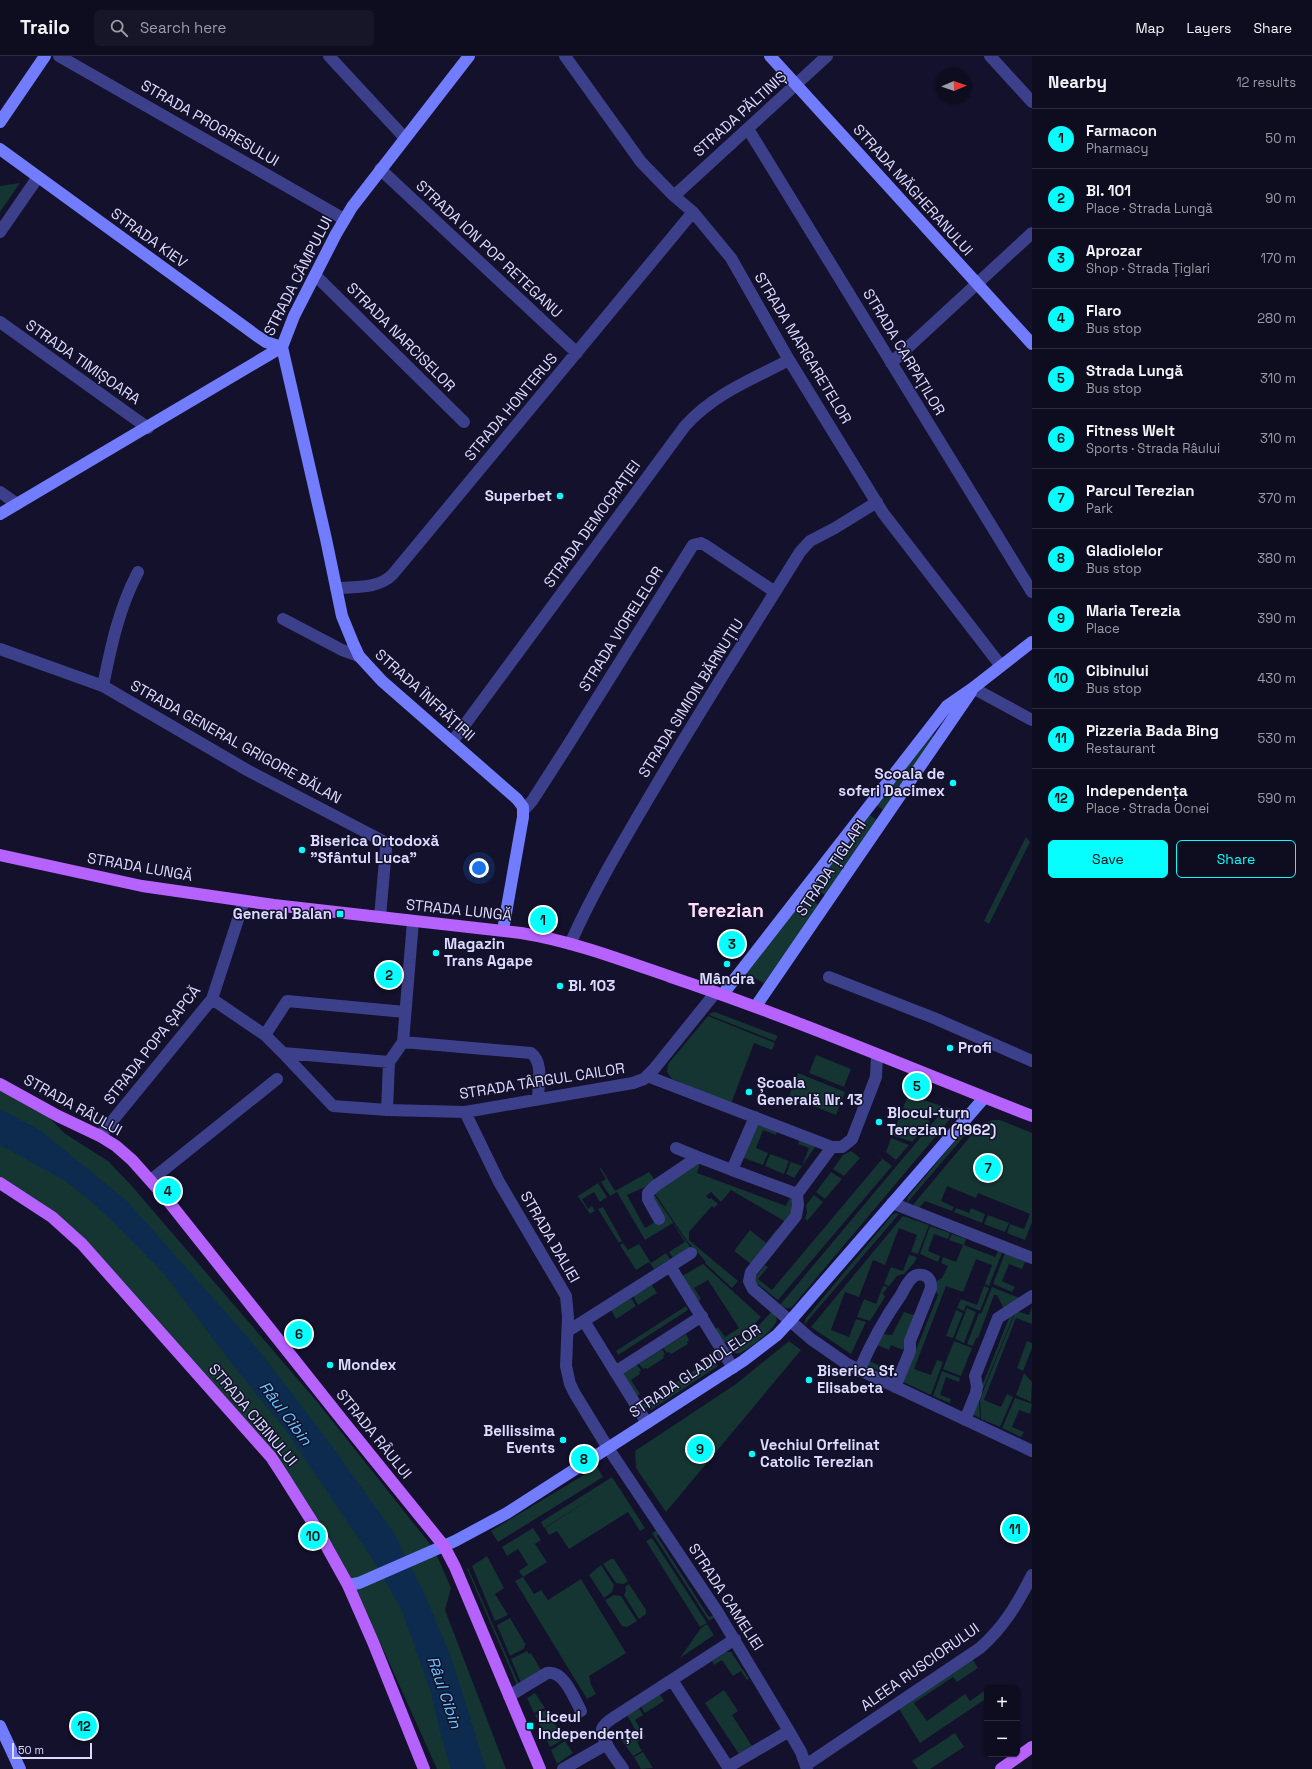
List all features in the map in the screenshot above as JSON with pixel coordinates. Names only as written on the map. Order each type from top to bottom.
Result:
[{"type":"main road","name":"STRADA LUNGĂ","points":[[0,855],[142,886],[244,901],[536,935],[570,944],[756,1006],[1032,1116]]},
{"type":"main road","name":"STRADA RÂULUI","points":[[0,1084],[58,1116],[100,1136],[116,1146],[151,1180],[455,1567],[540,1769]]},
{"type":"main road","name":"STRADA CIBINULUI","points":[[0,1183],[52,1217],[82,1244],[271,1457],[314,1524],[348,1585],[373,1642],[424,1769]]},
{"type":"main road","points":[[1001,1769],[1032,1748]]},
{"type":"street","points":[[0,122],[45,56]]},
{"type":"street","name":"STRADA PROGRESULUI","points":[[59,56],[344,219]]},
{"type":"street","points":[[329,56],[404,137]]},
{"type":"street","name":"STRADA CÂMPULUI","points":[[0,514],[148,428],[282,347],[287,331],[344,219],[380,168],[469,56]]},
{"type":"street","name":"STRADA MARGARETELOR","points":[[565,56],[641,162],[674,196],[693,212],[731,258],[789,360],[877,502],[1001,666]]},
{"type":"street","name":"STRADA MĂGHERANULUI","points":[[770,56],[1032,344]]},
{"type":"street","name":"STRADA PĂLTINIȘ","points":[[674,196],[827,56]]},
{"type":"street","points":[[990,56],[1032,102]]},
{"type":"street","name":"STRADA CARPAȚILOR","points":[[748,129],[1032,592]]},
{"type":"street","name":"STRADA KIEV","points":[[0,149],[257,336],[272,344],[282,347]]},
{"type":"street","name":"STRADA ION POP RETEGANU","points":[[380,168],[577,353]]},
{"type":"street","points":[[0,232],[38,177]]},
{"type":"street","name":"STRADA HONTERUS","points":[[336,588],[379,584],[389,578],[693,212]]},
{"type":"street","points":[[891,363],[1032,233]]},
{"type":"street","name":"STRADA NARCISELOR","points":[[315,275],[464,422]]},
{"type":"street","name":"STRADA TIMIȘOARA","points":[[0,322],[148,428]]},
{"type":"street","name":"STRADA ÎNFRĂȚIRII","points":[[282,347],[336,588],[347,630],[359,656],[382,680],[517,799],[521,803],[523,811]]},
{"type":"street","name":"STRADA DEMOCRAȚIEI","points":[[452,742],[685,426],[695,415],[717,397],[789,360]]},
{"type":"street","points":[[0,492],[17,504]]},
{"type":"street","name":"STRADA SIMION BĂRNUȚIU","points":[[570,944],[600,882],[624,838],[691,726],[805,545],[877,502]]},
{"type":"street","name":"STRADA VIORELELOR","points":[[523,811],[532,801],[693,545],[701,543],[705,545],[775,592]]},
{"type":"street","points":[[103,686],[120,612],[138,572]]},
{"type":"street","points":[[284,619],[342,650],[359,656]]},
{"type":"street","name":"STRADA ȚIGLARI","points":[[719,993],[940,713],[955,699],[973,688],[1032,642]]},
{"type":"street","name":"STRADA GENERAL GRIGORE BĂLAN","points":[[0,649],[103,686],[248,770],[381,840],[386,844],[386,849],[380,917]]},
{"type":"street","points":[[973,688],[1032,720]]},
{"type":"street","name":"STRADA ȚIGLARI","points":[[756,1006],[973,688]]},
{"type":"street","points":[[502,930],[523,811]]},
{"type":"street","name":"STRADA POPA ȘAPCĂ","points":[[100,1136],[212,999],[244,901]]},
{"type":"street","points":[[387,1110],[389,1062],[403,1042],[413,921]]},
{"type":"street","points":[[829,977],[897,1003],[1032,1061]]},
{"type":"street","name":"STRADA TÂRGUL CAILOR","points":[[212,999],[265,1035],[333,1106],[387,1110],[466,1112],[633,1083],[647,1076],[719,993]]},
{"type":"street","points":[[265,1035],[287,1001],[405,1012]]},
{"type":"street","points":[[403,1042],[531,1053],[538,1060],[539,1066],[538,1099]]},
{"type":"street","points":[[283,1053],[389,1062]]},
{"type":"street","points":[[647,1076],[832,1147],[842,1147],[852,1139],[876,1077],[878,1055]]},
{"type":"street","points":[[151,1180],[277,1079]]},
{"type":"street","name":"STRADA GLADIOLELOR","points":[[348,1585],[364,1580],[439,1548],[477,1530],[507,1513],[733,1368],[777,1335],[984,1098]]},
{"type":"street","name":"STRADA DALIEI","points":[[466,1112],[507,1196],[563,1289],[567,1304],[568,1331],[565,1362],[570,1384],[608,1448]]},
{"type":"street","points":[[732,1170],[756,1117]]},
{"type":"street","points":[[832,1147],[797,1194],[798,1205],[796,1216],[749,1276],[749,1281],[753,1289],[790,1321],[834,1355],[860,1371],[1032,1451]]},
{"type":"street","points":[[676,1148],[797,1194]]},
{"type":"street","points":[[659,1219],[648,1199],[648,1193],[655,1186],[698,1157]]},
{"type":"street","points":[[892,1203],[1032,1258]]},
{"type":"street","points":[[568,1331],[691,1253]]},
{"type":"street","points":[[670,1266],[733,1368]]},
{"type":"street","points":[[860,1371],[872,1342],[884,1320],[910,1282],[917,1275],[922,1274],[928,1277],[931,1288],[910,1341],[910,1351],[895,1387]]},
{"type":"street","points":[[965,1420],[976,1393],[975,1376],[998,1318],[1032,1296]]},
{"type":"street","points":[[615,1372],[702,1316]]},
{"type":"street","points":[[584,1321],[647,1423]]},
{"type":"street","name":"STRADA CAMELIEI","points":[[608,1448],[734,1639],[789,1731],[806,1767]]},
{"type":"street","name":"ALEEA RUSCIORULUI","points":[[806,1767],[980,1648],[990,1639],[1016,1606],[1032,1575]]},
{"type":"street","points":[[623,1769],[603,1738],[602,1729],[607,1722],[734,1639]]},
{"type":"street","points":[[509,1696],[546,1673],[554,1673],[561,1677],[581,1711]]},
{"type":"street","points":[[672,1680],[728,1767],[789,1731]]},
{"type":"street","points":[[0,1726],[20,1769]]},
{"type":"street","points":[[563,1769],[607,1744]]},
{"type":"green space","points":[[20,183],[0,212],[0,186]]},
{"type":"green space","points":[[928,731],[935,737],[884,811],[874,803]]},
{"type":"green space","points":[[866,813],[877,820],[825,895],[811,885]]},
{"type":"green space","points":[[1026,837],[1030,842],[989,924],[984,921]]},
{"type":"green space","points":[[804,895],[819,905],[764,983],[745,973]]},
{"type":"green space","points":[[715,1012],[778,1036],[775,1041],[709,1015]]},
{"type":"green space","points":[[708,1016],[775,1043],[772,1050],[754,1043],[731,1104],[672,1079],[667,1072],[668,1064]]},
{"type":"green space","points":[[816,1055],[851,1069],[844,1087],[809,1073]]},
{"type":"green space","points":[[798,1073],[845,1092],[836,1115],[789,1096]]},
{"type":"green space","points":[[0,1090],[48,1116],[64,1133],[108,1161],[131,1185],[319,1404],[434,1549],[451,1588],[445,1610],[506,1769],[437,1769],[357,1591],[334,1547],[271,1457],[65,1227],[0,1183]]},
{"type":"green space","points":[[908,1095],[942,1106],[932,1117],[903,1108]]},
{"type":"green space","points":[[946,1107],[957,1111],[792,1307],[786,1308],[780,1305]]},
{"type":"green space","points":[[902,1111],[930,1121],[912,1142],[892,1135]]},
{"type":"green space","points":[[992,1120],[1000,1120],[1032,1133],[1032,1222],[1025,1240],[1007,1233],[1010,1224],[1024,1229],[1030,1214],[978,1193],[976,1198],[947,1186],[941,1201],[954,1207],[952,1211],[925,1201],[919,1208],[912,1206],[979,1126]]},
{"type":"green space","points":[[970,1123],[970,1129],[967,1133],[907,1203],[908,1197]]},
{"type":"green space","points":[[755,1124],[777,1131],[776,1135],[763,1130],[756,1148],[768,1153],[763,1165],[741,1157]]},
{"type":"green space","points":[[891,1138],[909,1145],[896,1160],[886,1152]]},
{"type":"green space","points":[[800,1139],[815,1147],[794,1178],[786,1174],[791,1162],[802,1166],[809,1148],[798,1144]]},
{"type":"green space","points":[[851,1151],[860,1158],[844,1176],[833,1169],[843,1155]]},
{"type":"green space","points":[[875,1153],[892,1166],[778,1300],[754,1281],[765,1265],[768,1267],[758,1279],[772,1290],[882,1159]]},
{"type":"green space","points":[[770,1154],[789,1161],[784,1174],[765,1166]]},
{"type":"green space","points":[[700,1163],[697,1173],[786,1206],[790,1197],[794,1203],[793,1210],[786,1222],[731,1190],[721,1202],[711,1192],[706,1196],[718,1204],[714,1208],[712,1206],[689,1232],[689,1240],[738,1281],[732,1288],[705,1263],[706,1262],[687,1241],[654,1192]]},
{"type":"green space","points":[[601,1168],[615,1191],[649,1172],[656,1182],[627,1195],[645,1228],[664,1217],[652,1198],[653,1193],[690,1247],[673,1258],[669,1252],[685,1242],[673,1223],[645,1240],[617,1192],[610,1196],[601,1182],[606,1179],[600,1169]]},
{"type":"green space","points":[[831,1172],[842,1179],[825,1199],[816,1192]]},
{"type":"green space","points":[[598,1183],[607,1197],[600,1202],[594,1192],[582,1199],[588,1209],[592,1206],[595,1211],[590,1214],[578,1196]]},
{"type":"green space","points":[[814,1195],[823,1202],[807,1221],[805,1218],[807,1213],[806,1205]]},
{"type":"green space","points":[[603,1207],[622,1241],[619,1243],[598,1209]]},
{"type":"green space","points":[[956,1208],[969,1213],[971,1208],[985,1214],[982,1223],[954,1212]]},
{"type":"green space","points":[[896,1213],[899,1214],[804,1325],[806,1318],[892,1215]]},
{"type":"green space","points":[[988,1215],[1009,1223],[1005,1232],[984,1224]]},
{"type":"green space","points":[[903,1216],[929,1225],[918,1254],[911,1252],[917,1235],[899,1228],[885,1265],[873,1260],[859,1297],[845,1292],[831,1330],[849,1337],[856,1319],[866,1322],[851,1354],[811,1327]]},
{"type":"green space","points":[[930,1226],[950,1233],[948,1239],[934,1234],[928,1251],[940,1256],[938,1262],[920,1254]]},
{"type":"green space","points":[[777,1229],[779,1231],[751,1264],[734,1251],[750,1230],[766,1243]]},
{"type":"green space","points":[[952,1234],[966,1239],[964,1245],[995,1257],[998,1251],[1002,1253],[989,1286],[985,1284],[992,1265],[976,1259],[963,1292],[946,1286],[914,1369],[931,1375],[937,1360],[943,1362],[931,1395],[901,1381],[916,1350],[938,1295],[934,1288],[937,1281],[942,1278],[948,1266],[941,1263],[943,1257],[956,1262],[963,1245],[949,1240]]},
{"type":"green space","points":[[623,1243],[628,1250],[639,1244],[651,1263],[666,1253],[670,1259],[654,1269],[649,1262],[636,1270],[620,1245]]},
{"type":"green space","points":[[1005,1253],[1025,1262],[1022,1269],[1009,1264],[1002,1281],[1015,1287],[1012,1292],[993,1284]]},
{"type":"green space","points":[[909,1255],[917,1257],[914,1263],[904,1274],[897,1276],[889,1286],[884,1284],[891,1267],[903,1271]]},
{"type":"green space","points":[[703,1264],[761,1317],[750,1329],[724,1343],[715,1329],[718,1327],[725,1337],[739,1328],[708,1280],[694,1288],[701,1299],[698,1301],[682,1276]]},
{"type":"green space","points":[[652,1285],[657,1293],[638,1305],[633,1296]]},
{"type":"green space","points":[[883,1286],[888,1287],[883,1293],[885,1297],[870,1321],[857,1317],[864,1299],[876,1304]]},
{"type":"green space","points":[[984,1286],[989,1288],[980,1311],[966,1305],[964,1311],[957,1308],[961,1299],[977,1305]]},
{"type":"green space","points":[[992,1287],[1022,1299],[1004,1309],[997,1295],[994,1295],[978,1338],[976,1338],[973,1346],[967,1344],[979,1313],[981,1314]]},
{"type":"green space","points":[[631,1298],[636,1306],[616,1319],[611,1310]]},
{"type":"green space","points":[[686,1306],[688,1310],[618,1355],[616,1351]]},
{"type":"green space","points":[[1032,1306],[1032,1324],[1016,1318],[984,1400],[1001,1407],[1007,1394],[1013,1397],[1000,1427],[981,1419],[980,1399],[1016,1311],[1029,1315]]},
{"type":"green space","points":[[967,1308],[976,1312],[964,1343],[955,1339]]},
{"type":"green space","points":[[956,1310],[963,1313],[953,1338],[946,1336]]},
{"type":"green space","points":[[772,1311],[777,1319],[772,1328],[761,1339],[738,1354],[726,1348],[753,1332]]},
{"type":"green space","points":[[904,1312],[914,1315],[916,1320],[903,1350],[891,1345],[889,1350],[877,1345],[870,1361],[882,1367],[881,1372],[866,1365],[882,1334],[892,1335]]},
{"type":"green space","points":[[1015,1312],[979,1399],[980,1418],[971,1414],[1009,1318]]},
{"type":"green space","points":[[686,1334],[689,1340],[687,1342],[688,1344],[671,1354],[669,1352],[667,1353],[663,1348]]},
{"type":"green space","points":[[789,1341],[801,1350],[666,1512],[636,1468],[635,1451],[736,1384]]},
{"type":"green space","points":[[954,1341],[972,1348],[961,1376],[943,1369]]},
{"type":"green space","points":[[1027,1341],[1032,1343],[1032,1348],[1023,1371],[1017,1368]]},
{"type":"green space","points":[[662,1349],[665,1354],[663,1356],[664,1358],[647,1369],[643,1369],[639,1364]]},
{"type":"green space","points":[[713,1358],[718,1366],[651,1410],[640,1406]]},
{"type":"green space","points":[[637,1365],[641,1370],[639,1372],[640,1374],[631,1380],[640,1394],[636,1397],[623,1374]]},
{"type":"green space","points":[[942,1371],[960,1378],[959,1382],[946,1377],[940,1395],[951,1399],[950,1403],[933,1396]]},
{"type":"green space","points":[[1024,1373],[1032,1382],[1031,1402],[1016,1395]]},
{"type":"green space","points":[[1015,1398],[1032,1404],[1030,1414],[1019,1410],[1012,1427],[1024,1432],[1021,1437],[1002,1428]]},
{"type":"green space","points":[[597,1467],[603,1477],[498,1542],[491,1531]]},
{"type":"green space","points":[[612,1477],[645,1528],[640,1531],[628,1512],[569,1549],[557,1531],[549,1535],[545,1528],[598,1494],[544,1528],[541,1522]]},
{"type":"green space","points":[[533,1528],[541,1540],[535,1544],[547,1562],[523,1577],[519,1571],[528,1565],[518,1549],[507,1556],[502,1547]]},
{"type":"green space","points":[[657,1530],[661,1533],[657,1536],[709,1617],[714,1615],[715,1617],[709,1621],[652,1533]]},
{"type":"green space","points":[[652,1538],[707,1623],[700,1627],[646,1541]]},
{"type":"green space","points":[[487,1556],[504,1588],[495,1594],[508,1615],[495,1621],[472,1566]]},
{"type":"green space","points":[[611,1559],[614,1559],[628,1581],[624,1584],[616,1583],[603,1564]]},
{"type":"green space","points":[[601,1565],[614,1585],[612,1592],[604,1598],[589,1575]]},
{"type":"green space","points":[[468,1568],[519,1684],[517,1685],[467,1569]]},
{"type":"green space","points":[[523,1577],[534,1594],[541,1590],[548,1600],[581,1579],[626,1653],[589,1676],[591,1685],[596,1694],[587,1699],[515,1581]]},
{"type":"green space","points":[[629,1584],[646,1610],[646,1614],[639,1619],[624,1595],[626,1590],[625,1587]]},
{"type":"green space","points":[[614,1595],[621,1596],[637,1621],[627,1627],[622,1626],[605,1600]]},
{"type":"green space","points":[[510,1618],[526,1645],[524,1646],[525,1648],[510,1656],[497,1625]]},
{"type":"green space","points":[[707,1624],[714,1635],[680,1658],[701,1628]]},
{"type":"green space","points":[[527,1651],[529,1654],[531,1653],[541,1670],[521,1683],[511,1659]]},
{"type":"green space","points":[[726,1652],[731,1652],[749,1679],[747,1680],[741,1671],[733,1676],[722,1660],[714,1665],[712,1661]]},
{"type":"green space","points":[[970,1655],[978,1668],[957,1682],[953,1677],[914,1703],[927,1721],[965,1694],[970,1701],[984,1691],[984,1700],[920,1743],[896,1704]]},
{"type":"green space","points":[[724,1690],[738,1711],[732,1715],[752,1746],[739,1754],[705,1703]]},
{"type":"green space","points":[[535,1693],[545,1708],[534,1713],[527,1698]]},
{"type":"green space","points":[[660,1694],[664,1701],[645,1713],[641,1707]]},
{"type":"green space","points":[[639,1708],[643,1715],[635,1720],[645,1737],[637,1742],[642,1751],[633,1756],[620,1738],[635,1729],[627,1715]]},
{"type":"green space","points":[[546,1710],[564,1739],[550,1747],[535,1715]]},
{"type":"green space","points":[[955,1733],[964,1747],[930,1769],[918,1769],[912,1761]]},
{"type":"green space","points":[[565,1741],[573,1753],[557,1764],[551,1750]]},
{"type":"green space","points":[[643,1752],[653,1768],[641,1769],[634,1757]]},
{"type":"water","name":"Râul Cibin","points":[[0,1109],[40,1130],[128,1202],[257,1348],[325,1437],[394,1533],[424,1593],[451,1657],[486,1769],[451,1769],[431,1693],[401,1608],[373,1560],[284,1428],[236,1369],[164,1274],[124,1233],[94,1204],[64,1180],[0,1145]]},
{"type":"place","name":"Superbet","points":[[560,496]]},
{"type":"place","name":"Scoala de soferi Dacimex","points":[[953,783]]},
{"type":"place","name":"Biserica Ortodoxă \"Sfântul Luca\"","points":[[302,850]]},
{"type":"place","name":"General Balan","points":[[340,914]]},
{"type":"place","name":"Farmacon","points":[[543,920]]},
{"type":"place","name":"Aprozar","points":[[732,944]]},
{"type":"place","name":"Magazin Trans Agape","points":[[436,953]]},
{"type":"place","name":"Mândra","points":[[727,964]]},
{"type":"place","name":"Bl. 101","points":[[389,975]]},
{"type":"place","name":"Bl. 103","points":[[560,986]]},
{"type":"place","name":"Profi","points":[[950,1048]]},
{"type":"place","name":"Strada Lungă","points":[[917,1086]]},
{"type":"place","name":"Școala Generală Nr. 13","points":[[749,1092]]},
{"type":"place","name":"Blocul-turn Terezian (1962)","points":[[879,1122]]},
{"type":"place","name":"Parcul Terezian","points":[[988,1168]]},
{"type":"place","name":"Flaro","points":[[168,1191]]},
{"type":"place","name":"Fitness Welt","points":[[299,1334]]},
{"type":"place","name":"Mondex","points":[[330,1365]]},
{"type":"place","name":"Biserica Sf. Elisabeta","points":[[809,1380]]},
{"type":"place","name":"Bellissima Events","points":[[563,1440]]},
{"type":"place","name":"Maria Terezia","points":[[700,1449]]},
{"type":"place","name":"Vechiul Orfelinat Catolic Terezian","points":[[752,1454]]},
{"type":"place","name":"Gladiolelor","points":[[584,1459]]},
{"type":"place","name":"Pizzeria Bada Bing","points":[[1015,1529]]},
{"type":"place","name":"Cibinului","points":[[313,1536]]},
{"type":"place","name":"Independența","points":[[84,1726]]},
{"type":"place","name":"Liceul Independenței","points":[[530,1726]]},
{"type":"district","name":"Terezian","points":[[726,910]]}]
